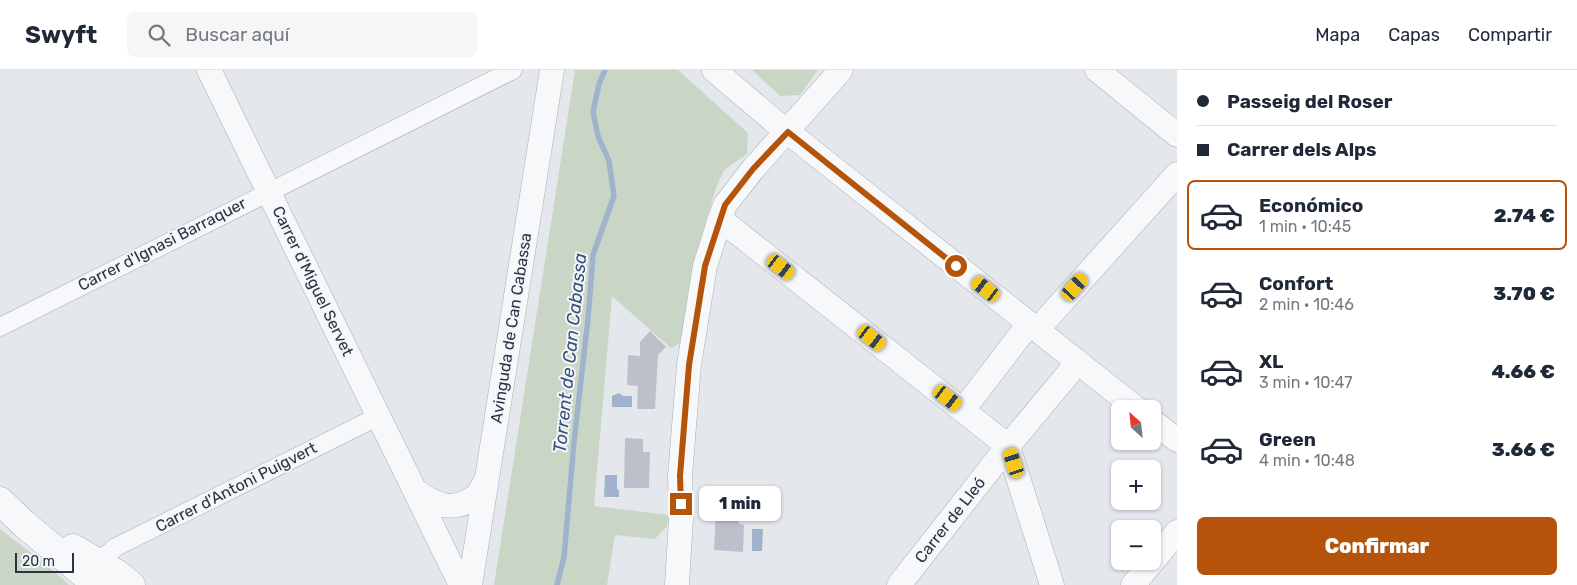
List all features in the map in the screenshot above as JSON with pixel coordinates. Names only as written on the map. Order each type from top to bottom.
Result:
[{"type":"street","name":"Carrer d'Miguel Servet","points":[[210,70],[461,585]]},
{"type":"street","name":"Carrer d'Ignasi Barraquer","points":[[0,327],[513,70]]},
{"type":"street","name":"Avinguda de Can Cabassa","points":[[470,585],[552,70]]},
{"type":"street","points":[[714,70],[788,132],[1126,400]]},
{"type":"street","points":[[677,585],[681,518],[680,476],[689,365],[705,266],[725,205],[753,169],[788,132],[841,70]]},
{"type":"street","points":[[1097,70],[1177,134]]},
{"type":"street","points":[[963,410],[1033,327],[1177,174]]},
{"type":"street","points":[[720,219],[1008,446],[1052,585]]},
{"type":"street","name":"Carrer de Lleó","points":[[899,585],[1008,446],[1078,362]]},
{"type":"street","name":"Carrer d'Antoni Puigvert","points":[[97,574],[116,547],[379,416]]},
{"type":"street","points":[[1161,428],[1177,440]]},
{"type":"street","points":[[416,491],[432,502],[448,507],[461,504],[476,496],[486,480]]},
{"type":"street","points":[[0,501],[23,523],[82,553],[97,574],[116,573],[131,585]]},
{"type":"street","points":[[1133,585],[1177,532]]},
{"type":"green space","points":[[575,70],[678,70],[748,133],[747,154],[724,170],[716,188],[707,217],[681,343],[671,348],[612,296],[594,506],[669,515],[667,526],[655,539],[615,535],[607,585],[494,585]]},
{"type":"green space","points":[[752,70],[818,70],[800,95],[780,96]]},
{"type":"green space","points":[[0,529],[48,566],[69,585],[0,585]]},
{"type":"water","points":[[619,393],[623,396],[632,396],[632,407],[612,407],[612,396]]},
{"type":"water","points":[[605,475],[617,475],[619,497],[604,497]]},
{"type":"water","points":[[752,529],[763,529],[762,551],[752,551]]},
{"type":"building","points":[[650,331],[666,347],[658,355],[655,409],[637,409],[638,386],[627,385],[628,355],[640,356],[640,342]]},
{"type":"building","points":[[625,438],[643,439],[643,452],[650,452],[649,488],[624,488]]},
{"type":"building","points":[[716,509],[740,511],[739,524],[744,525],[743,552],[714,550]]},
{"type":"waterway","name":"Torrent de Can Cabassa","points":[[557,585],[564,557],[593,255],[614,196],[609,161],[598,136],[593,112],[599,84],[605,70]]},
{"type":"route","points":[[681,504],[680,476],[689,365],[705,266],[725,205],[753,169],[788,132],[956,266]]}]
